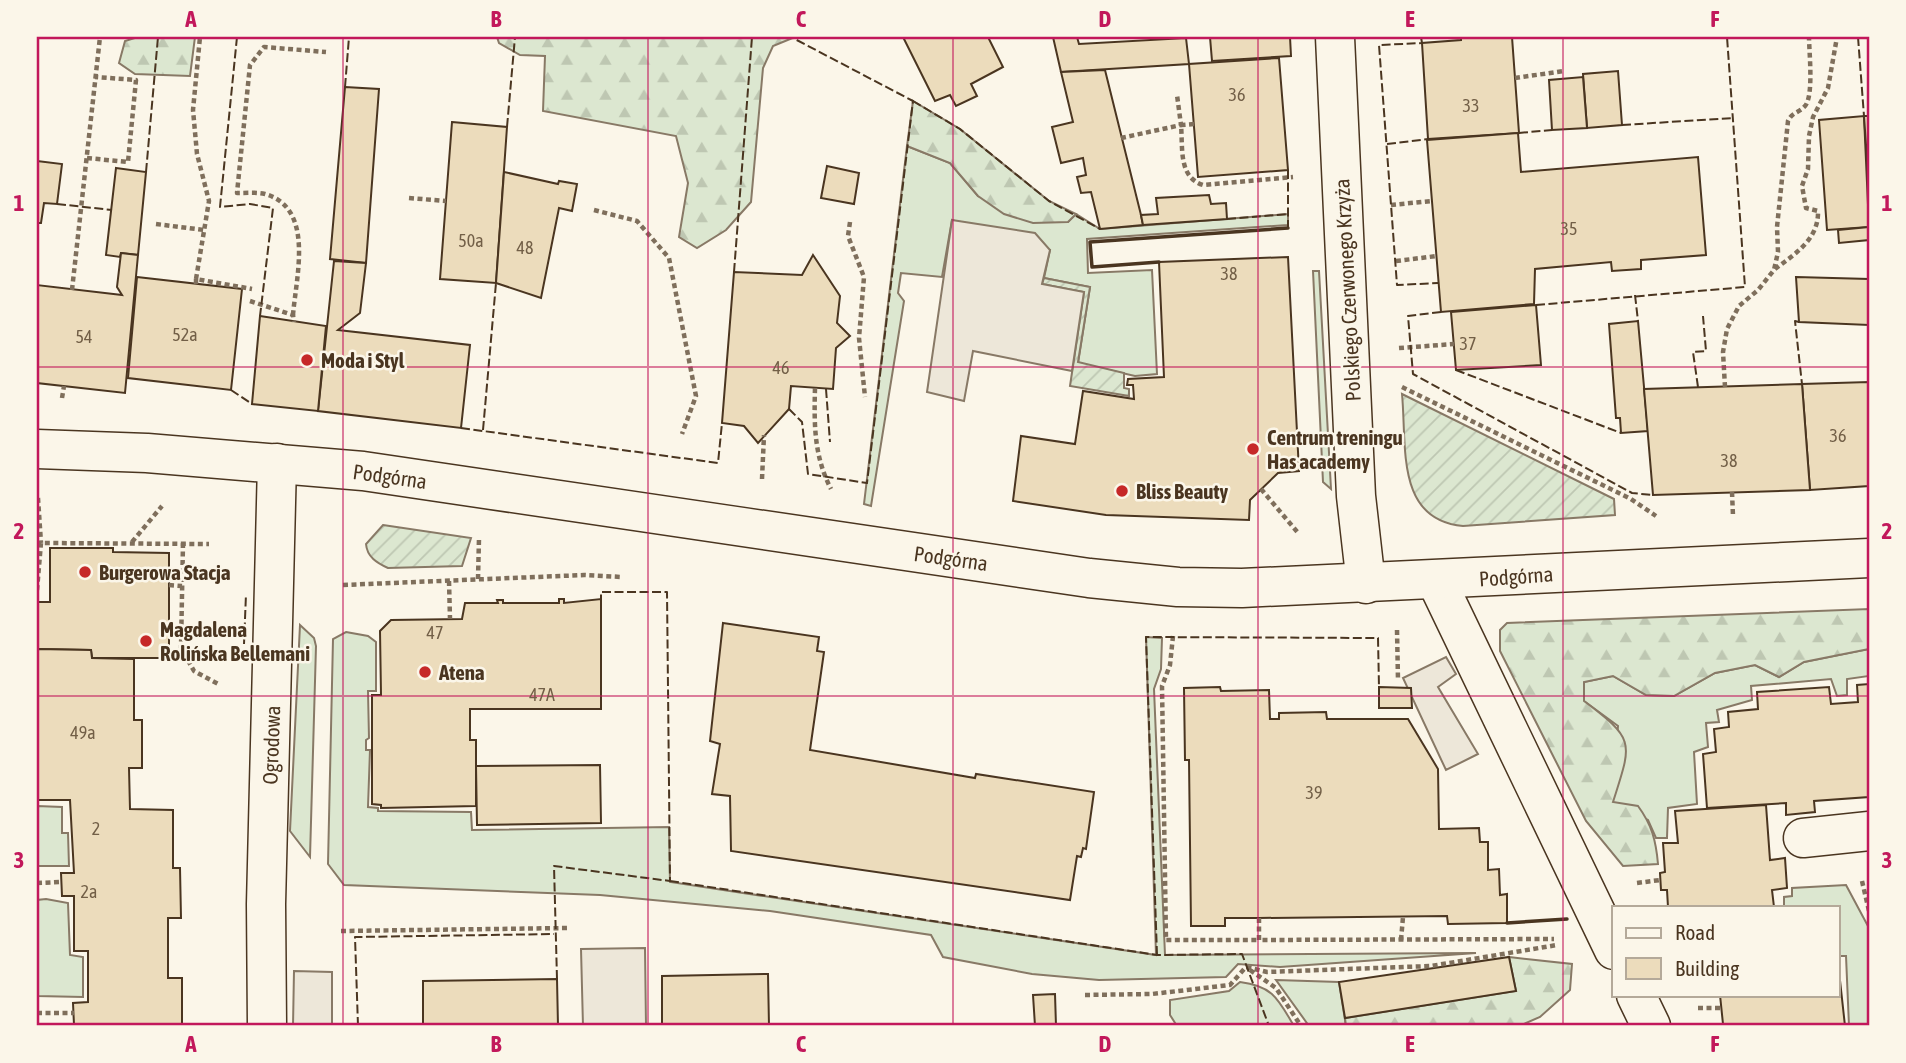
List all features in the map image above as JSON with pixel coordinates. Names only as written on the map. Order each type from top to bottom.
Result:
[{"type":"street","name":"Polskiego Czerwonego Krzyża","points":[[1335,37],[1356,496],[1366,584]]},
{"type":"street","name":"Podgórna","points":[[37,467],[277,463],[363,471],[1089,578],[1178,587],[1366,584],[1869,558]]},
{"type":"street","name":"Ogrodowa","points":[[267,1026],[266,904],[277,463]]},
{"type":"street","points":[[1436,580],[1603,941]]},
{"type":"street","points":[[1802,838],[1869,831]]},
{"type":"street","points":[[1636,996],[1651,1026]]},
{"type":"path","points":[[72,290],[100,37]]},
{"type":"path","points":[[200,37],[193,110],[197,154],[209,201],[196,282],[252,289]]},
{"type":"path","points":[[1774,270],[1778,252],[1777,227],[1788,121],[1791,114],[1804,108],[1809,98],[1809,37]]},
{"type":"path","points":[[1725,387],[1723,352],[1727,329],[1739,306],[1758,290],[1774,270],[1808,243],[1818,220],[1818,211],[1806,208],[1802,202],[1802,186],[1808,169],[1813,117],[1828,88],[1838,37]]},
{"type":"path","points":[[294,322],[299,228],[288,208],[265,194],[237,193],[250,65],[264,47],[326,52]]},
{"type":"path","points":[[1515,78],[1564,71]]},
{"type":"path","points":[[87,158],[128,162],[136,80],[95,77]]},
{"type":"path","points":[[1177,95],[1185,173],[1192,181],[1203,185],[1287,177]]},
{"type":"path","points":[[1122,138],[1194,124]]},
{"type":"path","points":[[409,198],[446,201]]},
{"type":"path","points":[[1381,207],[1432,201]]},
{"type":"path","points":[[594,210],[637,221],[669,258],[696,396],[682,434]]},
{"type":"path","points":[[850,222],[848,236],[864,277],[859,338],[865,397]]},
{"type":"path","points":[[156,224],[204,230]]},
{"type":"path","points":[[1384,262],[1437,256]]},
{"type":"path","points":[[250,301],[293,315]]},
{"type":"path","points":[[1388,349],[1454,344]]},
{"type":"path","points":[[1390,381],[1631,499],[1660,518]]},
{"type":"path","points":[[61,399],[64,386]]},
{"type":"path","points":[[815,388],[814,439],[818,461],[825,478]]},
{"type":"path","points":[[762,481],[764,435]]},
{"type":"path","points":[[37,467],[41,542],[37,590]]},
{"type":"path","points":[[1261,489],[1300,535]]},
{"type":"path","points":[[1732,492],[1733,524]]},
{"type":"path","points":[[131,543],[166,501]]},
{"type":"path","points":[[478,579],[479,526]]},
{"type":"path","points":[[41,542],[209,544]]},
{"type":"path","points":[[183,543],[181,648],[184,657],[201,676],[231,690]]},
{"type":"path","points":[[343,585],[478,579],[622,577]]},
{"type":"path","points":[[449,581],[450,619]]},
{"type":"path","points":[[169,584],[182,586]]},
{"type":"path","points":[[1397,619],[1398,680]]},
{"type":"path","points":[[1173,638],[1170,665],[1162,686],[1166,940],[1603,941]]},
{"type":"path","points":[[37,883],[61,883]]},
{"type":"path","points":[[1401,940],[1403,916]]},
{"type":"path","points":[[1259,918],[1259,940]]},
{"type":"path","points":[[341,931],[569,928]]},
{"type":"path","points":[[1246,967],[1267,972],[1431,965],[1603,941]]},
{"type":"path","points":[[1085,995],[1152,994],[1230,985],[1246,967]]},
{"type":"path","points":[[1246,967],[1276,988],[1301,1026]]},
{"type":"path","points":[[37,1013],[74,1013]]},
{"type":"green space","points":[[138,37],[195,37],[190,76],[135,74],[119,63],[125,41]]},
{"type":"green space","points":[[497,37],[795,37],[773,46],[763,68],[751,202],[726,230],[697,248],[679,237],[688,183],[676,136],[543,111],[545,56],[520,55],[499,43]]},
{"type":"green space","points":[[913,101],[960,129],[1049,201],[1076,214],[1068,222],[1033,223],[1004,214],[978,196],[950,163],[907,146]]},
{"type":"green space","points":[[907,146],[950,163],[978,196],[1068,222],[1076,214],[1100,229],[1288,214],[1288,225],[1087,239],[1088,273],[1152,270],[1157,374],[1135,376],[1078,363],[1090,287],[1044,278],[1050,250],[952,220],[942,277],[901,273],[898,293],[904,301],[871,506],[864,504]]},
{"type":"green space","points":[[1313,271],[1319,271],[1331,489],[1323,482]]},
{"type":"green space","points":[[1044,278],[1090,287],[1078,362],[1124,373],[1124,388],[1129,389],[1129,396],[1070,386],[1084,292],[1042,284]]},
{"type":"green space","points":[[1402,394],[1614,499],[1615,515],[1463,526],[1441,521],[1425,510],[1415,495],[1409,477]]},
{"type":"green space","points":[[383,525],[471,538],[462,566],[388,568],[376,562],[370,556],[366,544]]},
{"type":"green space","points":[[1869,609],[1869,649],[1804,662],[1779,677],[1755,665],[1715,673],[1674,696],[1646,695],[1613,676],[1584,682],[1584,701],[1613,725],[1625,744],[1624,766],[1613,802],[1638,806],[1652,834],[1658,864],[1623,866],[1586,821],[1500,651],[1500,630],[1507,623]]},
{"type":"green space","points":[[300,625],[314,638],[316,646],[310,857],[290,831]]},
{"type":"green space","points":[[346,632],[368,636],[376,642],[376,691],[368,691],[369,738],[366,740],[366,750],[370,750],[368,807],[378,808],[378,811],[471,812],[472,830],[669,827],[670,882],[1156,955],[1146,637],[1162,638],[1161,669],[1154,689],[1165,955],[1476,953],[1280,967],[1238,964],[1226,977],[1099,980],[1032,974],[943,957],[931,935],[770,911],[600,895],[344,885],[328,864],[333,639]]},
{"type":"green space","points":[[1869,649],[1869,676],[1847,679],[1847,695],[1837,696],[1831,679],[1751,686],[1752,700],[1717,710],[1719,722],[1706,723],[1708,747],[1694,752],[1697,804],[1668,808],[1667,838],[1656,838],[1648,820],[1612,802],[1618,726],[1584,701],[1584,682],[1613,676],[1646,695],[1674,696],[1715,673],[1755,665],[1779,677],[1804,662]]},
{"type":"green space","points":[[37,806],[62,807],[62,833],[68,833],[69,866],[37,866]]},
{"type":"green space","points":[[1846,885],[1869,928],[1869,1026],[1849,1026],[1846,956],[1840,956],[1840,906],[1784,906],[1784,897],[1792,896],[1792,888]]},
{"type":"green space","points":[[37,900],[68,903],[70,955],[83,957],[83,997],[37,996]]},
{"type":"green space","points":[[1509,957],[1572,964],[1570,990],[1540,1017],[1519,1026],[1346,1026],[1345,1018],[1516,991]]},
{"type":"green space","points":[[1276,980],[1339,982],[1346,1026],[1309,1026]]},
{"type":"green space","points":[[1240,982],[1260,987],[1273,995],[1294,1026],[1177,1026],[1170,1015],[1170,1000],[1229,991]]},
{"type":"shaded area","points":[[952,220],[1035,233],[1050,250],[1042,284],[1084,292],[1072,371],[973,351],[964,401],[927,392]]},
{"type":"shaded area","points":[[1446,657],[1456,674],[1438,687],[1478,754],[1446,770],[1403,678]]},
{"type":"shaded area","points":[[645,948],[646,1026],[583,1026],[581,949]]},
{"type":"shaded area","points":[[294,971],[332,972],[332,1026],[293,1026]]},
{"type":"building","points":[[903,37],[988,37],[1003,67],[971,84],[977,96],[956,106],[950,95],[935,101]]},
{"type":"building","points":[[1053,37],[1077,37],[1079,44],[1186,38],[1189,64],[1061,72]]},
{"type":"building","points":[[1210,37],[1290,37],[1291,56],[1212,61]]},
{"type":"building","points":[[1461,37],[1512,37],[1519,133],[1428,139],[1422,43],[1461,40]]},
{"type":"building","points":[[1279,58],[1288,170],[1198,177],[1189,64]]},
{"type":"building","points":[[1105,70],[1143,225],[1100,229],[1091,192],[1081,193],[1077,177],[1086,175],[1083,158],[1061,163],[1052,127],[1073,122],[1061,72]]},
{"type":"building","points":[[1618,71],[1622,125],[1587,128],[1583,74]]},
{"type":"building","points":[[1583,77],[1587,128],[1552,130],[1549,80]]},
{"type":"building","points":[[345,87],[379,89],[366,263],[330,259]]},
{"type":"building","points":[[1864,116],[1869,227],[1827,230],[1819,120]]},
{"type":"building","points":[[1864,116],[1869,116],[1869,188]]},
{"type":"building","points":[[452,122],[507,127],[496,283],[440,279]]},
{"type":"building","points":[[1518,133],[1521,172],[1698,157],[1706,255],[1641,260],[1641,269],[1612,271],[1611,262],[1535,269],[1534,304],[1441,312],[1427,140]]},
{"type":"building","points":[[37,161],[62,164],[57,204],[44,203],[41,223],[37,223]]},
{"type":"building","points":[[827,166],[859,173],[854,204],[821,198]]},
{"type":"building","points":[[116,168],[146,172],[138,255],[106,255]]},
{"type":"building","points":[[504,172],[558,184],[559,181],[577,184],[572,211],[559,208],[541,298],[496,283]]},
{"type":"building","points":[[1209,195],[1211,204],[1226,203],[1227,219],[1143,225],[1141,215],[1158,214],[1156,198]]},
{"type":"building","points":[[1869,227],[1869,240],[1839,243],[1838,230]]},
{"type":"building","points":[[121,253],[138,255],[125,393],[37,383],[37,285],[122,295],[117,287]]},
{"type":"building","points":[[813,255],[840,296],[837,323],[850,336],[836,348],[833,389],[791,386],[789,409],[758,443],[744,426],[722,423],[734,272],[802,275]]},
{"type":"building","points":[[1288,257],[1299,471],[1278,473],[1250,500],[1249,520],[1106,515],[1013,501],[1021,436],[1075,444],[1083,391],[1134,399],[1133,385],[1127,385],[1128,379],[1164,377],[1159,262]]},
{"type":"building","points":[[334,261],[366,263],[360,313],[338,330],[470,345],[461,428],[318,411]]},
{"type":"building","points":[[137,277],[242,289],[231,390],[128,378]]},
{"type":"building","points":[[1796,277],[1869,279],[1869,325],[1799,322]]},
{"type":"building","points":[[1536,305],[1541,365],[1456,370],[1451,312]]},
{"type":"building","points":[[260,316],[326,326],[318,411],[252,404]]},
{"type":"building","points":[[1638,321],[1648,431],[1621,433],[1620,418],[1616,418],[1609,324]]},
{"type":"building","points":[[1869,382],[1869,486],[1810,490],[1802,384]]},
{"type":"building","points":[[1802,384],[1810,490],[1653,495],[1644,389]]},
{"type":"building","points":[[50,548],[113,548],[113,552],[169,553],[169,658],[92,658],[91,650],[37,649],[37,602],[50,602]]},
{"type":"building","points":[[559,599],[564,599],[564,603],[601,599],[601,709],[470,709],[470,740],[476,740],[476,806],[381,808],[381,805],[372,804],[372,695],[381,695],[380,631],[391,620],[462,619],[465,603],[498,603],[497,600],[503,600],[503,603],[559,603]]},
{"type":"building","points":[[723,623],[819,637],[817,651],[824,652],[810,750],[975,778],[976,774],[1094,792],[1086,849],[1083,848],[1081,857],[1077,856],[1070,900],[731,851],[730,796],[712,794],[720,744],[710,741]]},
{"type":"building","points":[[37,649],[91,650],[92,658],[134,659],[134,720],[142,720],[142,768],[129,768],[130,809],[173,810],[173,868],[180,868],[181,918],[168,918],[168,978],[182,978],[182,1026],[74,1025],[73,1003],[88,1002],[88,951],[74,951],[74,896],[62,896],[61,873],[74,873],[70,800],[37,800]]},
{"type":"building","points":[[1869,684],[1869,797],[1814,801],[1815,812],[1786,815],[1786,803],[1707,808],[1703,754],[1716,752],[1714,729],[1729,727],[1728,712],[1758,709],[1757,692],[1829,687],[1831,704],[1858,702],[1857,685]]},
{"type":"building","points":[[1220,687],[1221,691],[1269,690],[1270,719],[1279,719],[1279,713],[1326,712],[1327,719],[1408,719],[1438,769],[1439,829],[1479,828],[1480,842],[1488,842],[1488,870],[1499,869],[1500,895],[1507,894],[1507,923],[1448,924],[1447,916],[1225,918],[1225,926],[1191,926],[1189,760],[1185,760],[1184,688]]},
{"type":"building","points":[[1379,687],[1411,688],[1412,708],[1379,708]]},
{"type":"building","points":[[600,765],[601,823],[477,825],[476,766]]},
{"type":"building","points":[[1766,805],[1770,860],[1785,858],[1787,888],[1772,890],[1774,906],[1668,906],[1667,890],[1661,890],[1660,873],[1665,872],[1663,843],[1678,843],[1675,811]]},
{"type":"building","points":[[1509,957],[1516,991],[1345,1018],[1339,982]]},
{"type":"building","points":[[768,974],[769,1026],[662,1026],[662,976]]},
{"type":"building","points":[[557,979],[558,1026],[423,1026],[423,981]]},
{"type":"building","points":[[1840,980],[1845,1026],[1723,1024],[1720,996],[1840,996]]},
{"type":"building","points":[[1055,994],[1056,1026],[1035,1026],[1033,995]]},
{"type":"fence","points":[[146,172],[158,37]]},
{"type":"fence","points":[[237,37],[220,207],[250,204],[273,208],[260,316]]},
{"type":"fence","points":[[345,87],[349,37]]},
{"type":"fence","points":[[507,127],[515,37]]},
{"type":"fence","points":[[734,272],[752,37]]},
{"type":"fence","points":[[789,409],[802,422],[808,474],[867,483],[913,101],[791,37]]},
{"type":"fence","points":[[1421,37],[1422,43],[1379,45],[1397,285],[1438,283]]},
{"type":"fence","points":[[1536,305],[1745,287],[1727,37]]},
{"type":"fence","points":[[1858,37],[1864,116]]},
{"type":"fence","points":[[913,101],[960,129],[1049,201],[1100,229]]},
{"type":"fence","points":[[1622,125],[1733,118]]},
{"type":"fence","points":[[1519,133],[1552,130]]},
{"type":"fence","points":[[1387,144],[1428,139]]},
{"type":"fence","points":[[1288,170],[1288,228]]},
{"type":"fence","points":[[57,204],[112,210]]},
{"type":"fence","points":[[1227,219],[1288,214]]},
{"type":"fence","points":[[483,430],[496,283]]},
{"type":"fence","points":[[1635,295],[1638,321]]},
{"type":"fence","points":[[1441,312],[1408,316],[1413,374],[1632,493],[1653,495]]},
{"type":"fence","points":[[1698,387],[1693,352],[1706,351],[1703,316]]},
{"type":"fence","points":[[1799,322],[1795,321],[1802,384]]},
{"type":"fence","points":[[1456,370],[1621,433]]},
{"type":"fence","points":[[826,389],[830,442]]},
{"type":"fence","points":[[231,390],[252,404]]},
{"type":"fence","points":[[461,428],[718,463],[722,423]]},
{"type":"fence","points":[[557,979],[554,866],[670,881],[667,592],[601,592],[601,599]]},
{"type":"fence","points":[[244,644],[246,594]]},
{"type":"fence","points":[[1157,955],[1146,637],[1378,638],[1379,687]]},
{"type":"fence","points":[[670,881],[1157,955],[1242,954],[1269,1026]]},
{"type":"fence","points":[[358,1026],[355,937],[554,934]]},
{"type":"wall","points":[[1159,262],[1092,267],[1090,242],[1288,228]]},
{"type":"wall","points":[[1507,923],[1567,919]]},
{"type":"place","name":"Moda i Styl","points":[[307,360]]},
{"type":"place","name":"Centrum treningu Has academy","points":[[1253,449]]},
{"type":"place","name":"Bliss Beauty","points":[[1122,491]]},
{"type":"place","name":"Burgerowa Stacja","points":[[85,572]]},
{"type":"place","name":"Magdalena Rolińska Bellemani","points":[[146,641]]},
{"type":"place","name":"Atena","points":[[425,672]]}]
